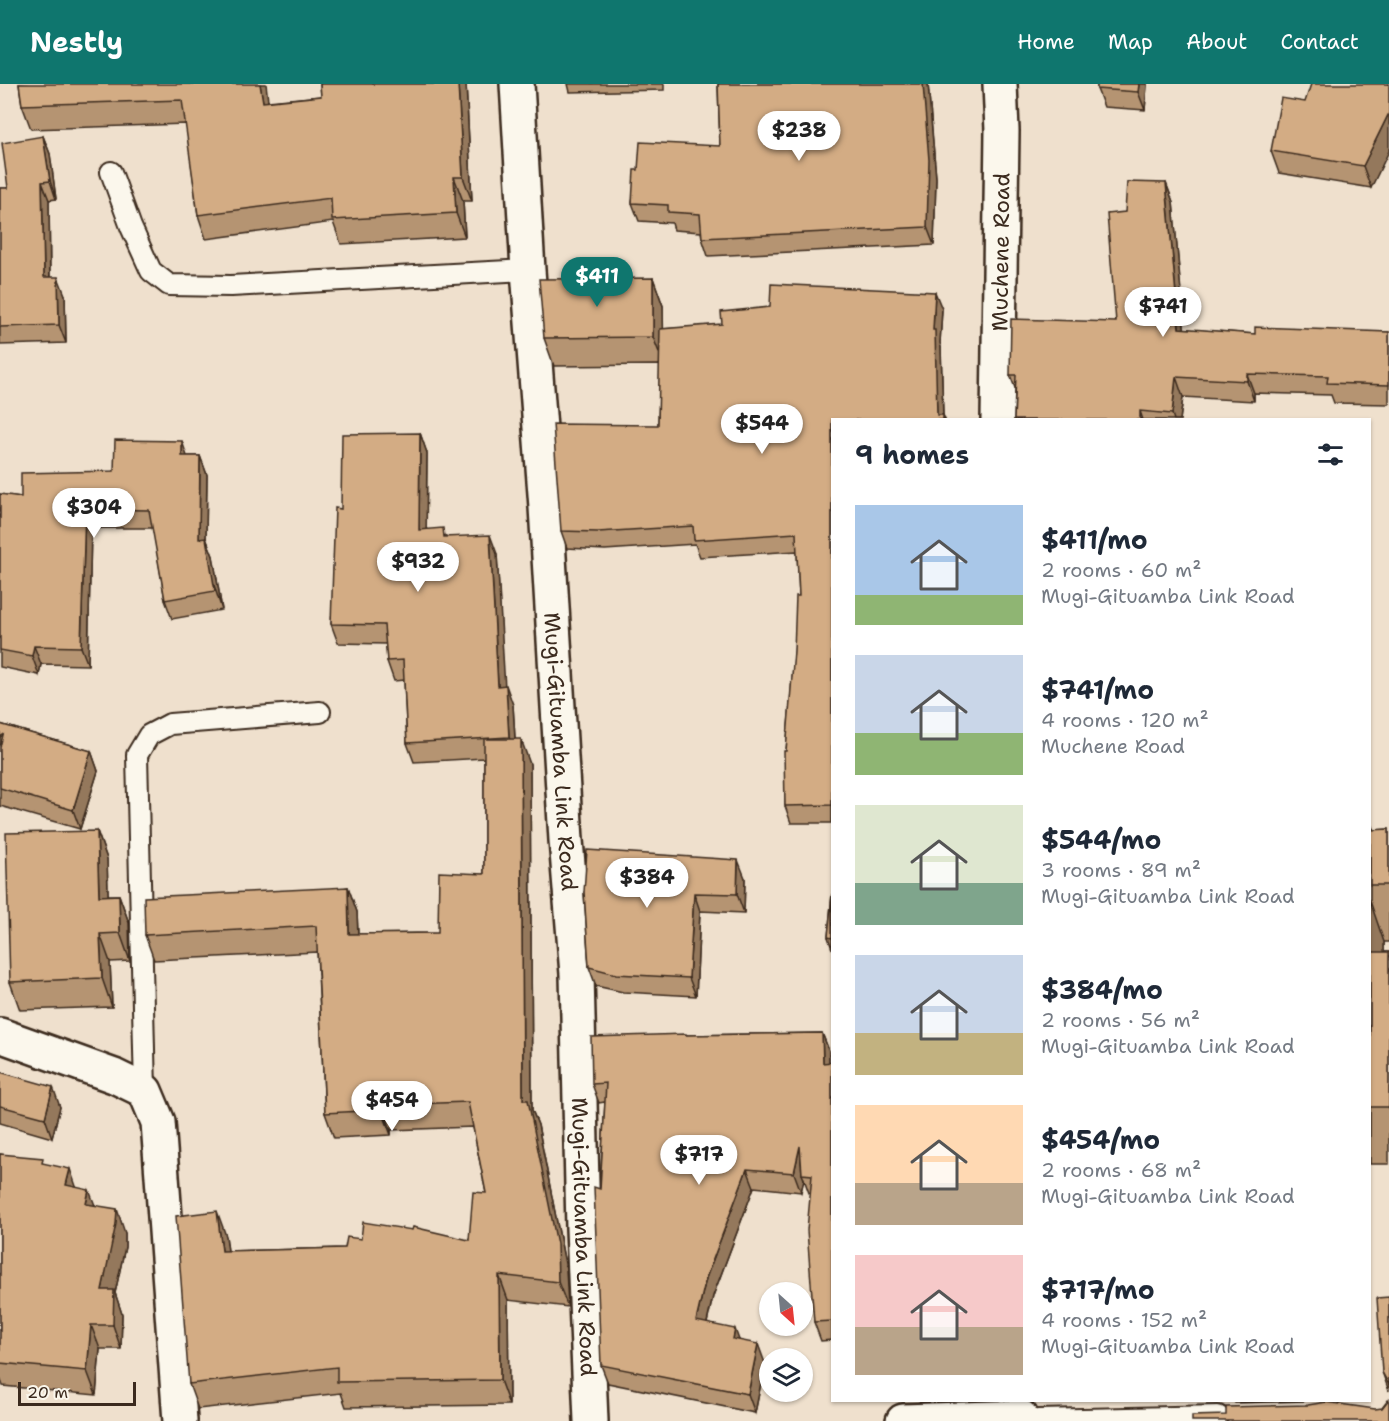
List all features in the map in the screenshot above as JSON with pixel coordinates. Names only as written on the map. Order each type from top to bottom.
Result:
[{"type":"street","name":"Mugi-Gituamba Link Road","points":[[517,84],[566,840],[577,974],[583,1228],[591,1421]]},
{"type":"street","name":"Muchene Road","points":[[998,418],[1002,131],[1000,84]]},
{"type":"street","points":[[0,1035],[114,1076],[145,1091],[158,1122],[180,1421]]},
{"type":"street","points":[[903,1421],[1030,1415]]},
{"type":"lane","points":[[111,171],[130,227],[151,271],[169,285],[231,286],[528,270]]},
{"type":"lane","points":[[145,1091],[137,754],[150,735],[170,724],[320,712]]},
{"type":"lane","points":[[1030,1415],[1234,1415]]},
{"type":"building","points":[[19,84],[260,84],[263,102],[321,96],[320,84],[458,84],[463,177],[454,177],[456,213],[332,220],[331,198],[198,215],[182,100],[22,105]]},
{"type":"building","points":[[718,84],[923,84],[929,160],[927,227],[702,238],[700,214],[668,212],[668,205],[632,203],[634,170],[638,170],[640,142],[720,146]]},
{"type":"building","points":[[1097,84],[1139,84],[1138,92],[1097,89]]},
{"type":"building","points":[[1311,84],[1389,84],[1389,113],[1363,166],[1271,151],[1281,98],[1305,102]]},
{"type":"building","points":[[43,136],[50,181],[42,182],[44,277],[58,277],[59,325],[0,327],[0,188],[8,188],[2,143]]},
{"type":"building","points":[[1127,182],[1166,183],[1179,328],[1255,334],[1255,327],[1389,332],[1389,385],[1327,383],[1328,376],[1247,374],[1247,381],[1176,377],[1172,414],[1140,411],[1140,418],[1014,418],[1016,375],[1010,375],[1011,319],[1116,322],[1107,214],[1125,212]]},
{"type":"building","points":[[653,278],[653,337],[544,338],[539,279]]},
{"type":"building","points":[[771,284],[935,292],[933,330],[935,330],[937,415],[943,415],[943,418],[831,418],[831,805],[785,806],[784,751],[786,751],[794,651],[796,596],[799,596],[796,533],[694,540],[693,526],[598,532],[561,531],[553,424],[658,425],[660,329],[722,324],[721,312],[770,307]]},
{"type":"building","points":[[420,433],[419,530],[443,528],[444,537],[490,535],[498,686],[506,685],[509,737],[407,743],[403,660],[387,661],[384,625],[331,624],[335,508],[341,509],[342,434]]},
{"type":"building","points":[[115,440],[182,441],[182,456],[200,456],[199,539],[206,538],[215,591],[165,600],[149,510],[85,509],[81,647],[34,646],[32,656],[0,650],[0,494],[21,497],[21,473],[114,471]]},
{"type":"building","points":[[0,724],[91,751],[73,810],[0,788],[0,747],[3,735],[0,737]]},
{"type":"building","points":[[484,739],[521,739],[523,1100],[528,1100],[557,1244],[558,1282],[499,1275],[500,1380],[337,1382],[337,1367],[189,1384],[176,1216],[217,1211],[222,1251],[345,1248],[347,1237],[361,1239],[363,1222],[412,1230],[413,1227],[469,1240],[473,1192],[486,1193],[468,1102],[382,1105],[382,1110],[325,1113],[316,926],[145,935],[144,897],[348,887],[349,934],[438,933],[439,872],[484,874]]},
{"type":"building","points":[[1389,829],[1389,885],[1371,885],[1371,830]]},
{"type":"building","points":[[97,831],[99,896],[119,895],[120,933],[100,934],[102,978],[10,982],[6,833]]},
{"type":"building","points":[[587,850],[738,860],[737,894],[694,893],[689,978],[616,974],[589,967],[584,892]]},
{"type":"building","points":[[831,905],[831,938],[828,937]]},
{"type":"building","points":[[1371,952],[1389,952],[1389,1107],[1371,1107]]},
{"type":"building","points":[[822,1033],[823,1063],[831,1062],[831,1321],[814,1322],[813,1282],[811,1282],[807,1230],[812,1175],[802,1174],[800,1146],[794,1173],[747,1169],[706,1278],[696,1321],[735,1329],[733,1339],[758,1344],[748,1394],[601,1365],[594,1187],[600,1189],[606,1083],[592,1084],[591,1037]]},
{"type":"building","points":[[0,1072],[53,1087],[45,1118],[0,1106]]},
{"type":"building","points":[[0,1154],[43,1158],[42,1163],[70,1169],[66,1185],[89,1190],[86,1204],[117,1209],[102,1290],[114,1290],[113,1325],[91,1325],[87,1371],[0,1363]]},
{"type":"building","points":[[1389,1297],[1389,1385],[1382,1372],[1377,1298]]},
{"type":"building","points":[[1389,1399],[1389,1421],[1192,1421],[1192,1416],[1226,1415],[1226,1407],[1308,1405],[1326,1402],[1375,1409],[1382,1408]]}]
